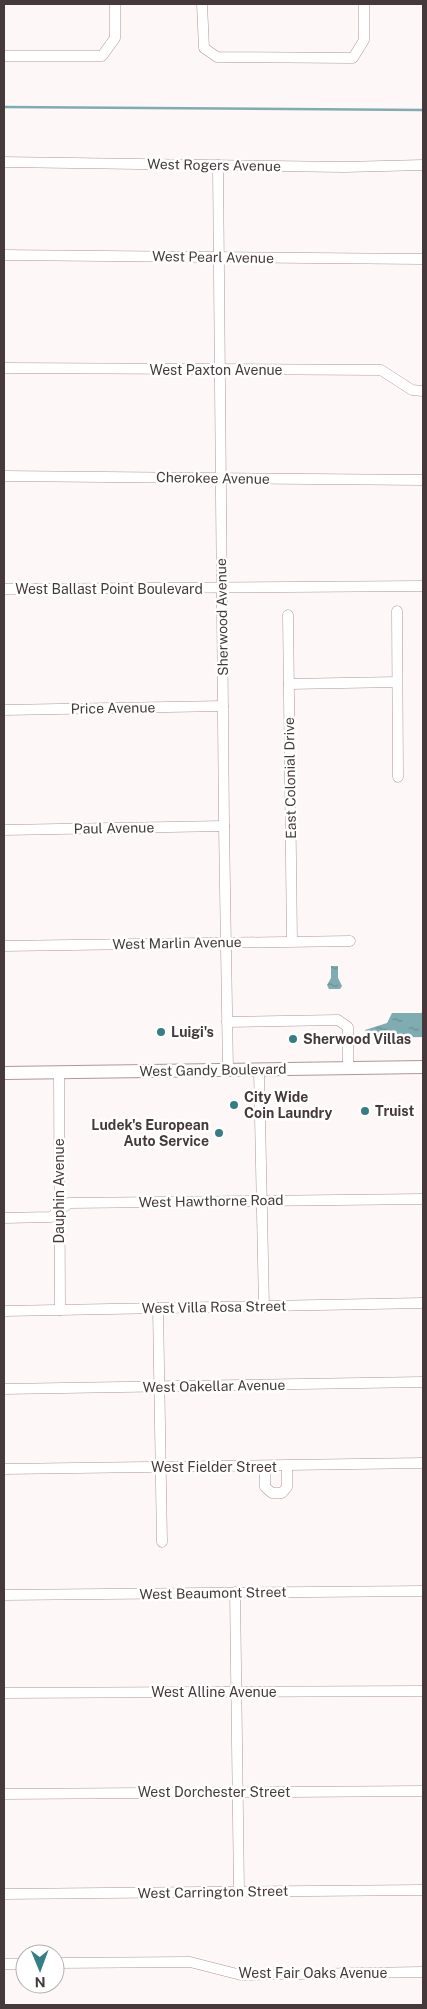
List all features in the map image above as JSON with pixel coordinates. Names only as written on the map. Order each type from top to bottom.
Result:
[{"type":"main road","name":"West Gandy Boulevard","points":[[4,1072],[423,1067]]},
{"type":"street","points":[[4,56],[102,56],[115,38],[115,4]]},
{"type":"street","points":[[202,4],[204,48],[217,57],[353,58],[364,40],[364,4]]},
{"type":"street","name":"West Rogers Avenue","points":[[4,162],[344,167],[423,165]]},
{"type":"street","name":"Sherwood Avenue","points":[[218,164],[225,942],[228,1070]]},
{"type":"street","name":"West Pearl Avenue","points":[[4,255],[423,259]]},
{"type":"street","name":"West Paxton Avenue","points":[[4,368],[381,370],[412,390],[423,391]]},
{"type":"street","name":"Cherokee Avenue","points":[[4,476],[423,480]]},
{"type":"street","name":"West Ballast Point Boulevard","points":[[4,589],[222,589],[423,586]]},
{"type":"street","points":[[397,611],[398,777]]},
{"type":"street","name":"East Colonial Drive","points":[[288,615],[292,942]]},
{"type":"street","points":[[289,684],[397,682]]},
{"type":"street","name":"Price Avenue","points":[[4,710],[223,706]]},
{"type":"street","name":"Paul Avenue","points":[[4,830],[224,826]]},
{"type":"street","name":"West Marlin Avenue","points":[[4,946],[350,941]]},
{"type":"street","points":[[227,1022],[338,1020],[348,1027],[348,1068]]},
{"type":"street","points":[[259,1069],[260,1200],[264,1306]]},
{"type":"street","name":"Dauphin Avenue","points":[[58,1072],[60,1310]]},
{"type":"street","name":"West Hawthorne Road","points":[[4,1218],[51,1217],[69,1203],[423,1199]]},
{"type":"street","name":"West Villa Rosa Street","points":[[4,1311],[423,1303]]},
{"type":"street","points":[[158,1308],[162,1542]]},
{"type":"street","name":"West Oakellar Avenue","points":[[4,1389],[423,1382]]},
{"type":"street","name":"West Fielder Street","points":[[4,1469],[423,1463]]},
{"type":"street","points":[[265,1466],[265,1487],[272,1493],[282,1493],[287,1487],[287,1466]]},
{"type":"street","name":"West Beaumont Street","points":[[4,1595],[423,1591]]},
{"type":"street","points":[[235,1592],[239,1892]]},
{"type":"street","name":"West Alline Avenue","points":[[4,1693],[423,1691]]},
{"type":"street","name":"West Dorchester Street","points":[[4,1794],[423,1791]]},
{"type":"street","name":"West Carrington Street","points":[[4,1894],[423,1890]]},
{"type":"street","name":"West Fair Oaks Avenue","points":[[65,1963],[190,1962],[241,1975],[423,1972]]},
{"type":"water","points":[[331,966],[338,966],[338,978],[342,986],[340,989],[329,989],[327,985],[331,978]]},
{"type":"water","points":[[392,1013],[423,1013],[423,1037],[372,1038],[365,1030],[387,1023]]},
{"type":"waterway","points":[[4,107],[423,110]]},
{"type":"place","name":"Luigi's","points":[[161,1032]]},
{"type":"place","name":"Sherwood Villas","points":[[293,1039]]},
{"type":"place","name":"City Wide Coin Laundry","points":[[234,1105]]},
{"type":"place","name":"Truist","points":[[365,1111]]},
{"type":"place","name":"Ludek's European Auto Service","points":[[219,1133]]}]
